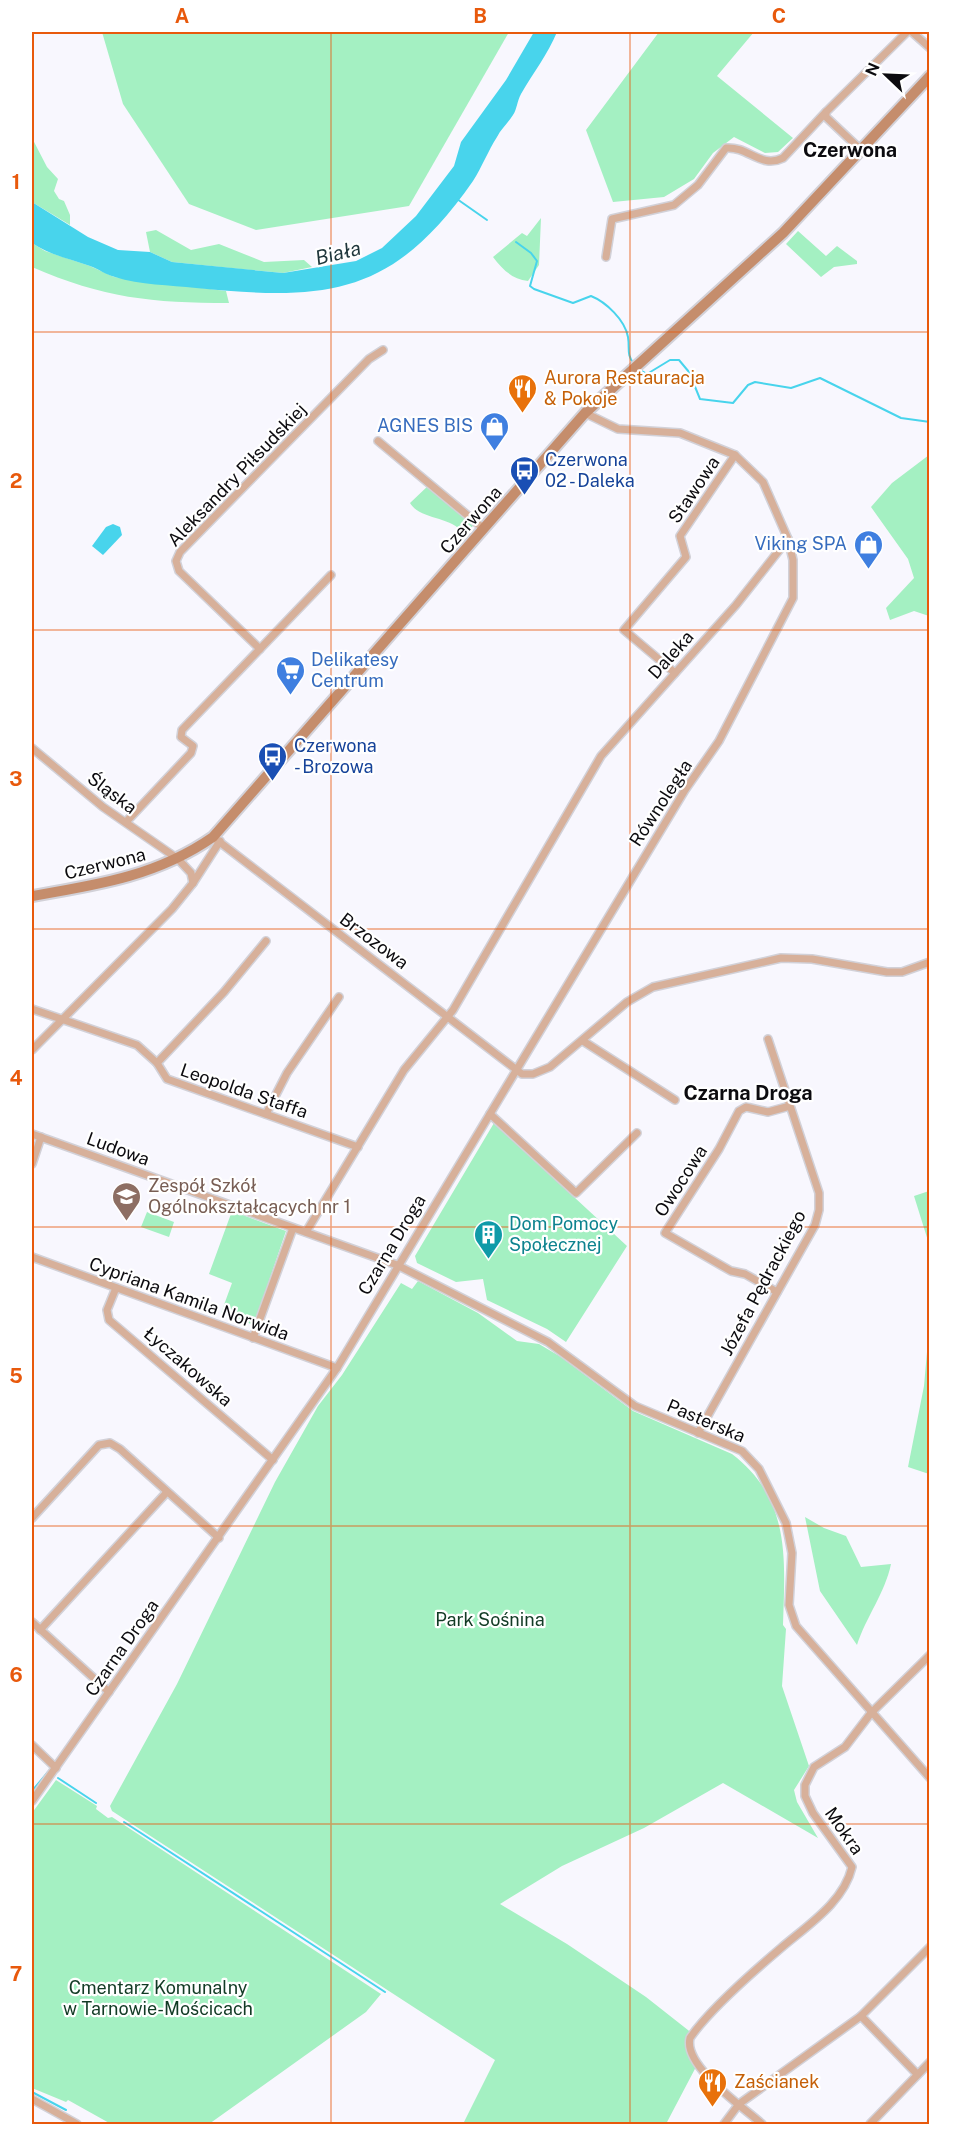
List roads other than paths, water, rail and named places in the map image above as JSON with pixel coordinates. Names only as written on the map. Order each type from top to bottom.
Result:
[{"type":"main road","name":"Czerwona","points":[[32,896],[132,878],[178,859],[216,839],[585,413],[626,373],[783,233],[930,76]]},
{"type":"street","points":[[606,257],[612,219],[674,205],[699,185],[726,148],[737,147],[763,161],[774,163],[783,158],[907,32]]},
{"type":"street","points":[[912,32],[930,48]]},
{"type":"street","points":[[826,112],[826,117],[861,150]]},
{"type":"street","name":"Aleksandry Piłsudskiej","points":[[260,650],[179,571],[176,561],[180,552],[369,359],[383,350]]},
{"type":"street","points":[[585,413],[618,429],[680,433],[735,455],[763,483],[788,539]]},
{"type":"street","points":[[378,441],[484,529]]},
{"type":"street","name":"Stawowa","points":[[675,673],[624,630],[686,557],[680,536],[735,455]]},
{"type":"street","name":"Daleka","points":[[306,1232],[404,1070],[453,1010],[515,905],[583,782],[601,756],[736,605],[788,539]]},
{"type":"street","name":"Równoległa","points":[[515,1071],[685,790],[711,755],[788,610],[793,598],[793,560],[788,539]]},
{"type":"street","points":[[126,822],[191,753],[193,746],[181,737],[182,730],[331,575]]},
{"type":"street","name":"Śląska","points":[[32,748],[103,807],[178,859]]},
{"type":"street","points":[[32,1050],[172,909],[193,883],[216,839]]},
{"type":"street","name":"Brzozowa","points":[[216,839],[447,1015],[515,1071]]},
{"type":"street","points":[[178,859],[191,873],[193,883]]},
{"type":"street","points":[[157,1063],[224,992],[266,941]]},
{"type":"street","points":[[515,1071],[522,1074],[538,1073],[550,1067],[627,1002],[653,987],[782,958],[812,959],[887,972],[902,972],[930,962]]},
{"type":"street","points":[[266,1114],[287,1073],[339,997]]},
{"type":"street","name":"Leopolda Staffa","points":[[32,1008],[137,1044],[157,1063],[167,1080],[358,1147]]},
{"type":"street","name":"Józefa Pędrackiego","points":[[698,1433],[815,1225],[819,1210],[819,1193],[768,1039]]},
{"type":"street","points":[[583,1041],[675,1100]]},
{"type":"street","name":"Czarna Droga","points":[[32,1801],[337,1368],[515,1071]]},
{"type":"street","name":"Owocowa","points":[[777,1292],[745,1274],[731,1271],[665,1233],[719,1149],[739,1111],[746,1107],[768,1112],[790,1106]]},
{"type":"street","points":[[490,1114],[576,1193],[637,1133]]},
{"type":"street","name":"Ludowa","points":[[32,1134],[397,1265]]},
{"type":"street","points":[[32,1164],[41,1137]]},
{"type":"street","points":[[253,1338],[293,1228]]},
{"type":"street","name":"Cypriana Kamila Norwida","points":[[32,1257],[337,1368]]},
{"type":"street","name":"Pasterska","points":[[397,1265],[548,1342],[635,1406],[742,1451],[759,1468],[786,1523],[791,1540],[789,1605],[796,1626],[930,1778]]},
{"type":"street","name":"Łyczakowska","points":[[116,1288],[107,1310],[109,1320],[273,1460]]},
{"type":"street","points":[[32,1518],[95,1448],[104,1443],[120,1449],[219,1538]]},
{"type":"street","points":[[40,1630],[167,1492]]},
{"type":"street","points":[[32,1622],[109,1692]]},
{"type":"street","name":"Mokra","points":[[740,2104],[702,2070],[693,2059],[688,2046],[695,2030],[748,1978],[816,1918],[848,1883],[852,1867],[813,1813],[805,1796],[805,1785],[814,1767],[844,1747],[871,1713],[930,1655]]},
{"type":"street","points":[[32,1745],[56,1767]]},
{"type":"street","points":[[724,2124],[740,2104],[861,2016],[930,1947]]},
{"type":"street","points":[[861,2016],[917,2074]]},
{"type":"street","points":[[870,2124],[930,2062]]},
{"type":"street","points":[[32,2099],[77,2124]]},
{"type":"street","points":[[740,2104],[762,2124]]},
{"type":"water","points":[[534,32],[557,32],[521,94],[514,113],[499,134],[473,181],[444,219],[415,248],[385,269],[354,282],[321,290],[284,293],[243,292],[125,280],[53,254],[32,243],[32,202],[88,237],[118,250],[150,252],[172,262],[283,273],[356,261],[382,248],[416,216],[454,166],[461,142],[506,80]]},
{"type":"water","points":[[113,524],[120,527],[122,535],[103,555],[92,546],[106,527]]},
{"type":"waterway","points":[[457,199],[487,220]]},
{"type":"waterway","points":[[516,242],[531,253],[537,261],[530,286],[534,289],[573,303],[591,296],[614,312],[626,331],[629,354],[634,364]]},
{"type":"waterway","points":[[637,368],[647,374],[670,360],[679,360],[689,372],[700,399],[733,403],[748,385],[755,382],[791,388],[820,378],[901,418],[930,422]]},
{"type":"waterway","points":[[32,1791],[48,1772]]},
{"type":"waterway","points":[[58,1778],[96,1803]]},
{"type":"waterway","points":[[124,1822],[385,1992]]},
{"type":"waterway","points":[[32,2092],[66,2110]]},
{"type":"place","name":"Aurora Restauracja & Pokoje","points":[[523,414]]},
{"type":"place","name":"AGNES BIS","points":[[494,452]]},
{"type":"place","name":"Czerwona 02 - Daleka","points":[[524,496]]},
{"type":"place","name":"Viking SPA","points":[[868,570]]},
{"type":"place","name":"Delikatesy Centrum","points":[[290,696]]},
{"type":"place","name":"Czerwona - Brozowa","points":[[273,782]]},
{"type":"place","name":"Zespół Szkół Ogólnokształcących nr 1","points":[[127,1222]]},
{"type":"place","name":"Dom Pomocy Społecznej","points":[[488,1260]]},
{"type":"place","name":"Zaścianek","points":[[713,2108]]},
{"type":"district","name":"Czerwona","points":[[850,150]]},
{"type":"district","name":"Czarna Droga","points":[[748,1093]]},
{"type":"water label","name":"Biała","points":[[338,253]]},
{"type":"park label","name":"Park Sośnina","points":[[490,1620]]},
{"type":"park label","name":"Cmentarz Komunalny w Tarnowie-Mościcach","points":[[158,1998]]}]
